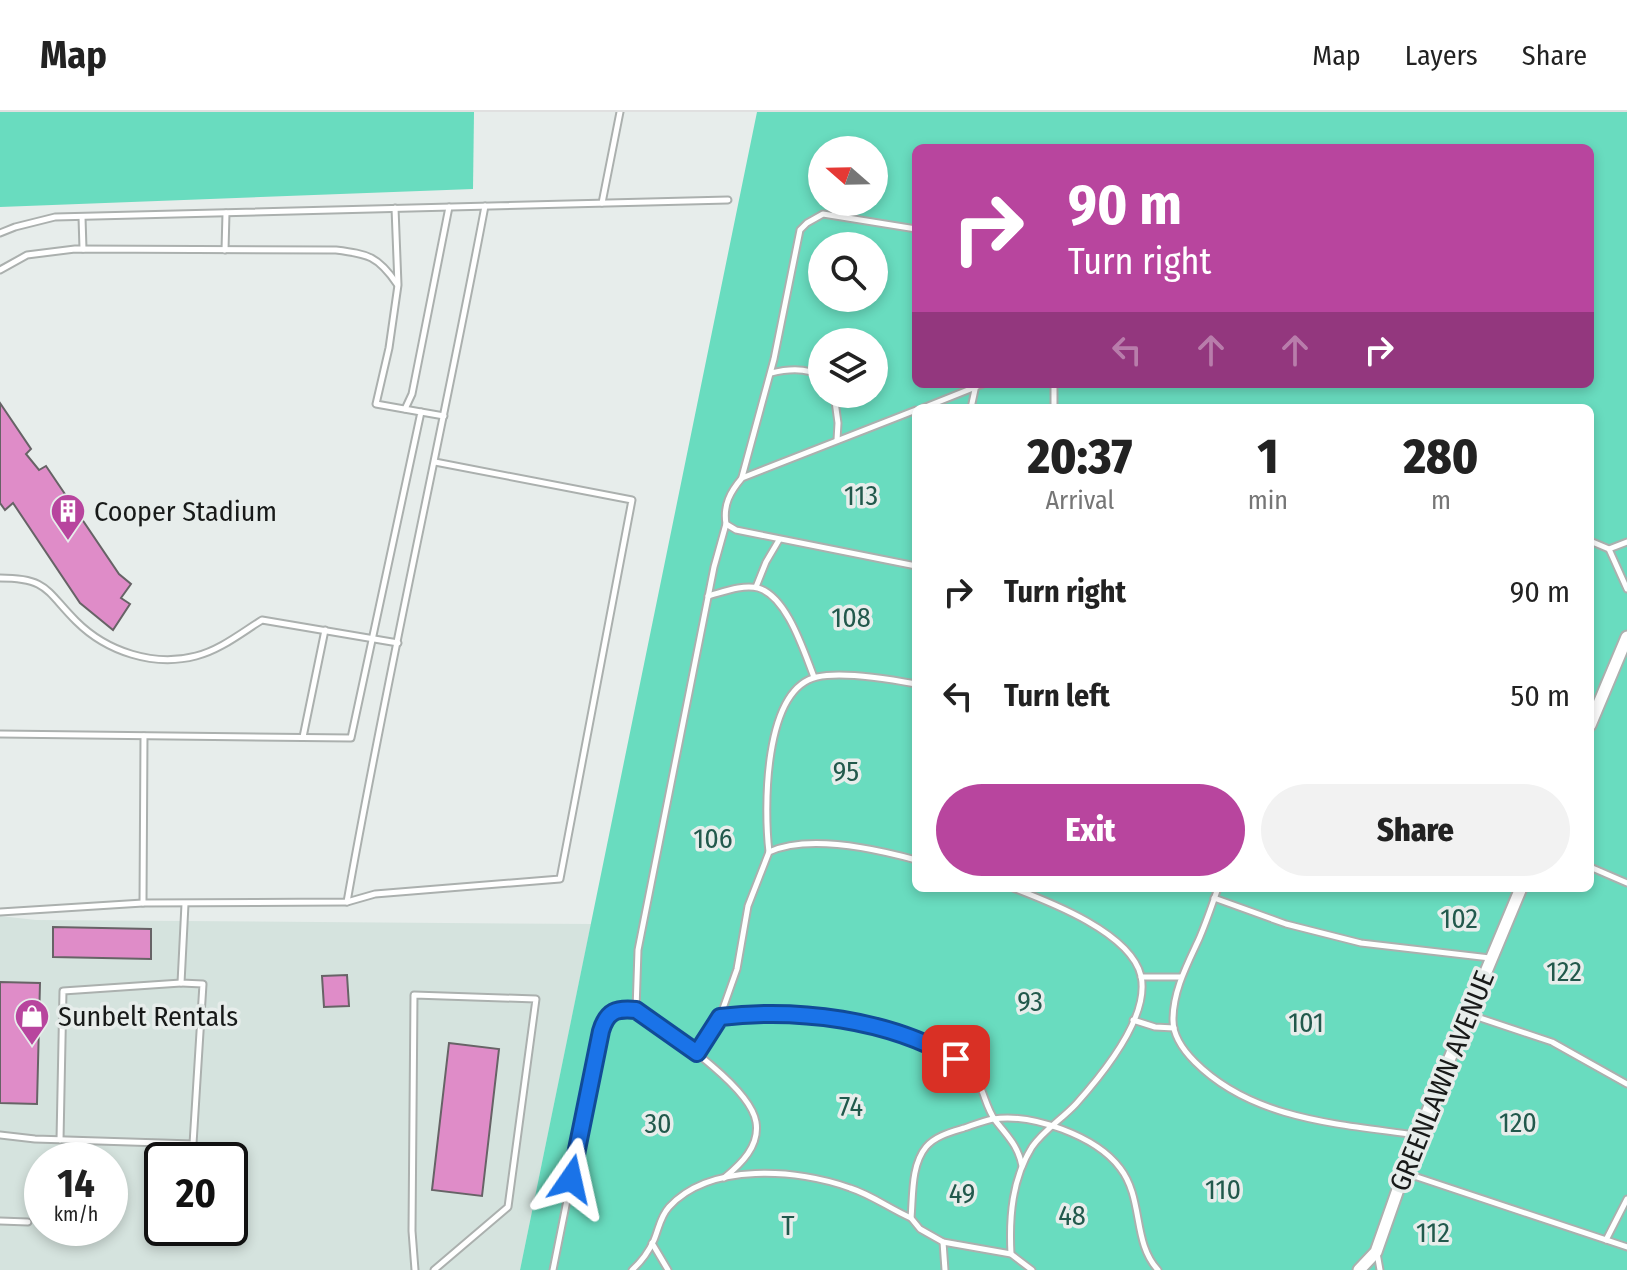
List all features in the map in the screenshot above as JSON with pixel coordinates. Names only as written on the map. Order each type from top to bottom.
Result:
[{"type":"street","points":[[1594,712],[1627,637]]},
{"type":"street","name":"GREENLAWN AVENUE","points":[[1359,1270],[1376,1252],[1417,1136],[1519,892]]},
{"type":"lane","points":[[602,203],[620,112]]},
{"type":"lane","points":[[0,233],[55,217],[728,200]]},
{"type":"lane","points":[[347,902],[369,778],[485,206]]},
{"type":"lane","points":[[405,409],[412,394],[449,207]]},
{"type":"lane","points":[[395,208],[398,285],[389,348],[376,404],[444,416]]},
{"type":"lane","points":[[225,250],[226,213]]},
{"type":"lane","points":[[636,1010],[638,950],[708,596],[721,534],[726,524],[724,511],[731,491],[742,478],[771,373],[800,230],[823,214],[912,228]]},
{"type":"lane","points":[[82,217],[83,249]]},
{"type":"lane","points":[[0,270],[27,255],[83,249],[336,250],[365,254],[384,264],[398,285]]},
{"type":"lane","points":[[771,373],[786,369],[808,372]]},
{"type":"lane","points":[[932,404],[969,388]]},
{"type":"lane","points":[[836,408],[837,440]]},
{"type":"lane","points":[[0,734],[351,738],[421,412]]},
{"type":"lane","points":[[742,478],[912,412]]},
{"type":"lane","points":[[0,912],[143,903],[347,902],[375,894],[560,879],[632,500],[435,462]]},
{"type":"lane","points":[[726,524],[736,530],[779,540],[912,565]]},
{"type":"lane","points":[[756,587],[779,540]]},
{"type":"lane","points":[[1609,549],[1627,542]]},
{"type":"lane","points":[[1594,543],[1609,549],[1627,589]]},
{"type":"lane","points":[[0,578],[35,581],[54,594],[75,621],[102,643],[129,654],[164,659],[196,656],[224,644],[262,620],[398,643]]},
{"type":"lane","points":[[708,596],[756,587],[775,599],[783,609],[814,677]]},
{"type":"lane","points":[[303,737],[325,630]]},
{"type":"lane","points":[[697,1053],[720,1017],[737,969],[748,906],[769,852],[767,813],[774,734],[791,697],[814,677],[842,676],[912,684]]},
{"type":"lane","points":[[143,903],[144,736]]},
{"type":"lane","points":[[769,852],[787,845],[815,844],[912,859]]},
{"type":"lane","points":[[1594,869],[1627,883]]},
{"type":"lane","points":[[1011,1254],[1012,1208],[1022,1166],[1033,1146],[1095,1080],[1113,1056],[1133,1020],[1141,977],[1134,960],[1118,942],[1068,911],[1023,892]]},
{"type":"lane","points":[[1216,892],[1181,977],[1175,1003],[1177,1039],[1190,1057],[1210,1077],[1251,1101],[1303,1118],[1417,1136]]},
{"type":"lane","points":[[1214,898],[1286,924],[1361,943],[1461,957],[1492,958]]},
{"type":"lane","points":[[181,983],[185,904]]},
{"type":"lane","points":[[1141,977],[1181,977]]},
{"type":"lane","points":[[0,1135],[60,1140],[193,1144],[203,984],[63,991],[60,1140]]},
{"type":"lane","points":[[415,1270],[412,1231],[414,995],[536,999],[508,1207],[434,1270]]},
{"type":"lane","points":[[553,1270],[605,1018],[613,1012],[636,1010],[697,1053],[752,1108],[756,1136],[750,1152],[740,1166],[724,1178]]},
{"type":"lane","points":[[720,1017],[787,1014],[853,1023],[915,1039],[956,1059],[980,1083],[994,1119],[1014,1142],[1022,1166]]},
{"type":"lane","points":[[1468,1014],[1552,1042],[1627,1084]]},
{"type":"lane","points":[[1133,1020],[1155,1027],[1174,1028]]},
{"type":"lane","points":[[911,1218],[919,1157],[928,1144],[953,1131],[994,1119],[1053,1126],[1090,1144],[1121,1169],[1135,1206],[1145,1254],[1158,1270]]},
{"type":"lane","points":[[632,1270],[652,1243],[660,1219],[685,1193],[724,1178],[786,1173],[818,1178],[875,1198],[911,1218],[920,1229],[943,1242],[1011,1254],[1032,1270]]},
{"type":"lane","points":[[1404,1173],[1627,1247]]},
{"type":"lane","points":[[1606,1240],[1627,1199]]},
{"type":"lane","points":[[0,1221],[24,1222]]},
{"type":"lane","points":[[943,1242],[945,1270]]},
{"type":"lane","points":[[652,1243],[668,1270]]},
{"type":"lane","points":[[1376,1252],[1380,1270]]},
{"type":"shaded area","points":[[0,916],[36,920],[591,924],[520,1270],[0,1270]]},
{"type":"green space","points":[[0,112],[474,112],[473,189],[0,207]]},
{"type":"green space","points":[[757,112],[1627,112],[1627,1270],[520,1270]]},
{"type":"building","name":"Cooper Stadium","points":[[0,403],[31,449],[26,454],[39,470],[46,466],[119,574],[131,584],[121,598],[130,604],[113,630],[80,603],[13,503],[5,510],[0,503]]},
{"type":"building","points":[[53,927],[151,929],[151,959],[53,957]]},
{"type":"building","points":[[347,975],[349,1006],[324,1007],[322,976]]},
{"type":"building","points":[[0,982],[40,983],[37,1104],[0,1103]]},
{"type":"building","points":[[449,1043],[499,1049],[482,1196],[432,1190]]},
{"type":"place","name":"Cooper Stadium","points":[[68,542]]},
{"type":"place","name":"Sunbelt Rentals","points":[[32,1047]]},
{"type":"route","points":[[571,1179],[601,1031],[605,1018],[613,1012],[636,1010],[697,1053],[720,1017],[787,1014],[853,1023],[890,1032],[915,1039],[956,1059]]},
{"type":"park label","name":"113","points":[[861,495]]},
{"type":"park label","name":"108","points":[[851,617]]},
{"type":"park label","name":"95","points":[[846,771]]},
{"type":"park label","name":"106","points":[[713,838]]},
{"type":"park label","name":"102","points":[[1459,918]]},
{"type":"park label","name":"122","points":[[1564,971]]},
{"type":"park label","name":"93","points":[[1030,1001]]},
{"type":"park label","name":"101","points":[[1306,1022]]},
{"type":"park label","name":"74","points":[[851,1106]]},
{"type":"park label","name":"120","points":[[1518,1122]]},
{"type":"park label","name":"30","points":[[658,1123]]},
{"type":"park label","name":"110","points":[[1223,1189]]},
{"type":"park label","name":"49","points":[[962,1193]]},
{"type":"park label","name":"48","points":[[1072,1215]]},
{"type":"park label","name":"T","points":[[788,1225]]},
{"type":"park label","name":"112","points":[[1433,1232]]}]
